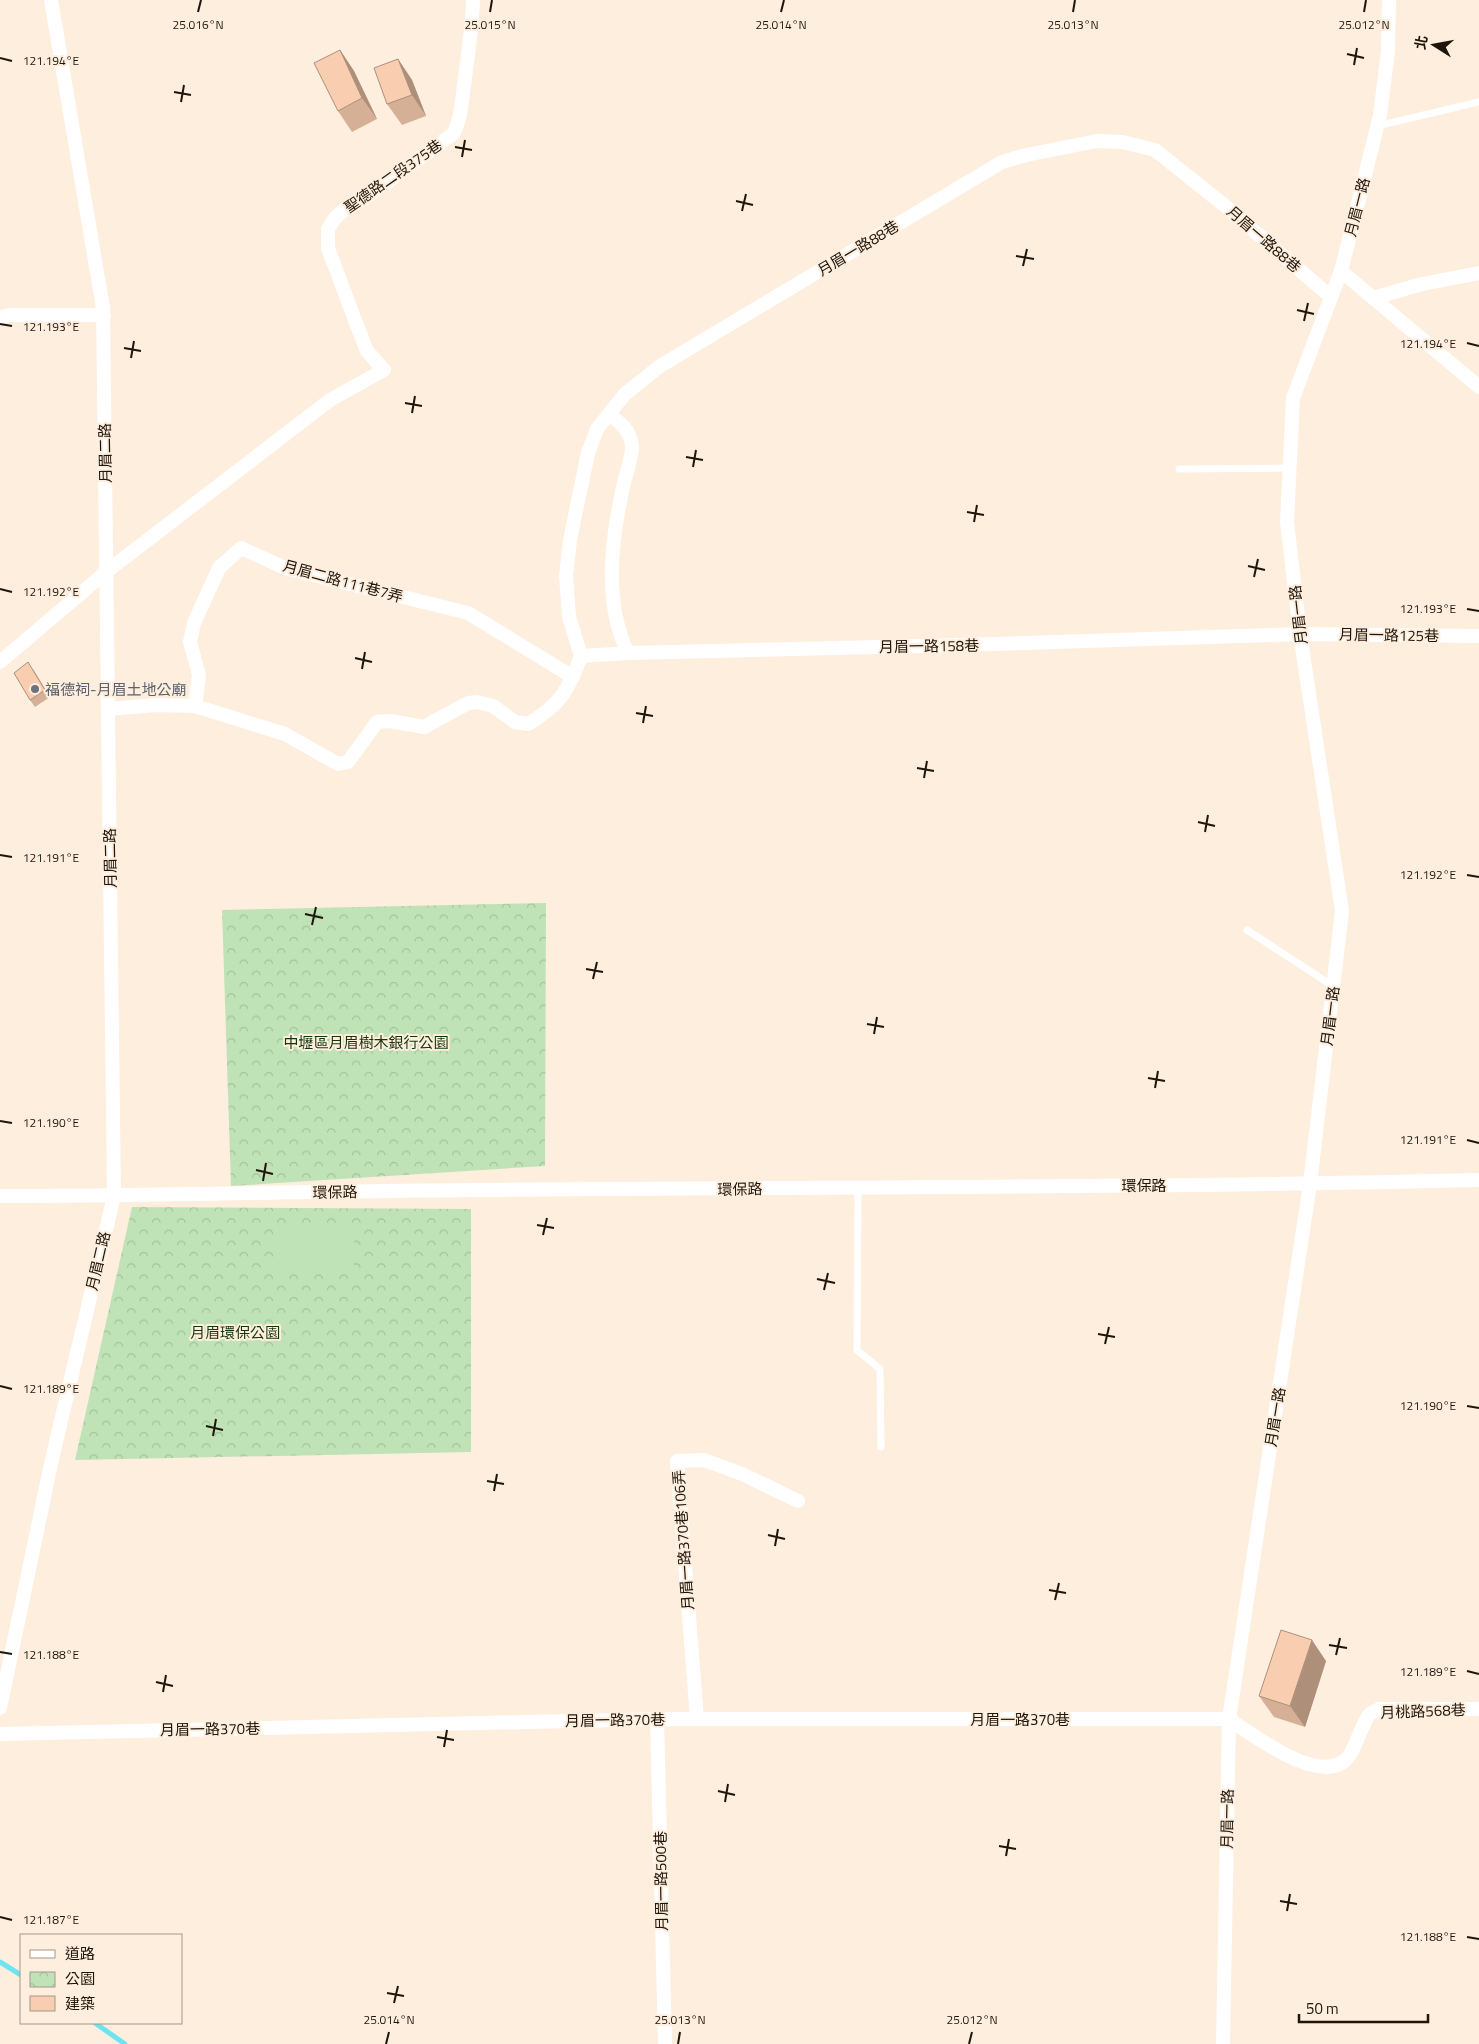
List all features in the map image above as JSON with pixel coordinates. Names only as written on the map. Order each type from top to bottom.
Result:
[{"type":"street","name":"月眉二路","points":[[0,1708],[52,1459],[114,1196],[104,315],[51,0]]},
{"type":"street","name":"聖德路二段375巷","points":[[106,572],[330,400],[384,370],[367,350],[356,323],[328,248],[328,229],[334,218],[345,209],[365,198],[453,134],[462,97],[470,42],[473,0]]},
{"type":"street","name":"月眉一路","points":[[1223,2044],[1229,1719],[1310,1184],[1342,911],[1300,634],[1287,522],[1293,398],[1341,271],[1378,126],[1388,51],[1389,0]]},
{"type":"street","name":"月眉一路88巷","points":[[580,656],[569,617],[566,576],[570,540],[588,453],[597,429],[625,394],[660,366],[781,293],[856,251],[1002,162],[1026,155],[1097,141],[1122,142],[1155,150],[1224,205],[1331,297]]},
{"type":"street","points":[[1341,271],[1479,387]]},
{"type":"street","points":[[1373,298],[1422,284],[1479,273]]},
{"type":"street","points":[[0,318],[8,316],[104,315]]},
{"type":"street","points":[[609,414],[626,427],[632,447],[621,492],[613,550],[614,602],[620,635],[628,653]]},
{"type":"street","name":"月眉二路111巷7弄","points":[[195,706],[199,675],[190,642],[194,623],[219,568],[241,548],[285,568],[468,613],[573,677]]},
{"type":"street","points":[[0,662],[106,572]]},
{"type":"street","name":"月眉一路158巷","points":[[580,656],[628,653],[971,645],[1300,634]]},
{"type":"street","name":"月眉一路125巷","points":[[1300,634],[1479,636]]},
{"type":"street","points":[[108,709],[157,705],[195,706],[285,734],[338,764],[348,762],[355,755],[377,722],[390,721],[424,727],[468,703],[477,702],[493,706],[515,722],[528,724],[556,704],[573,677],[580,656]]},
{"type":"street","name":"環保路","points":[[0,1196],[475,1190],[1310,1184],[1479,1180]]},
{"type":"street","name":"月眉一路370巷106弄","points":[[697,1719],[677,1461],[704,1460],[742,1474],[798,1502]]},
{"type":"street","name":"月桃路568巷","points":[[1229,1719],[1282,1755],[1317,1766],[1338,1766],[1350,1756],[1370,1714],[1379,1709],[1479,1709]]},
{"type":"street","name":"月眉一路370巷","points":[[0,1734],[657,1719],[1229,1719]]},
{"type":"street","name":"月眉一路500巷","points":[[657,1719],[664,2044]]},
{"type":"lane","points":[[1378,126],[1479,102]]},
{"type":"lane","points":[[1178,469],[1290,468]]},
{"type":"lane","points":[[1247,930],[1334,986]]},
{"type":"lane","points":[[858,1187],[856,1350],[880,1369],[881,1447]]},
{"type":"green space","name":"中壢區月眉樹木銀行公園","points":[[546,903],[545,1166],[231,1186],[222,910]]},
{"type":"green space","name":"月眉環保公園","points":[[132,1207],[471,1209],[471,1452],[75,1460]]},
{"type":"green space","points":[[275,1224],[354,1224],[354,1270],[275,1271]]},
{"type":"building","points":[[340,50],[362,98],[338,111],[314,63]]},
{"type":"building","points":[[398,59],[412,95],[387,104],[374,68]]},
{"type":"building","name":"福德祠-月眉土地公廟","points":[[28,662],[45,690],[30,700],[14,673]]},
{"type":"building","points":[[1281,1630],[1312,1640],[1290,1706],[1259,1696]]},
{"type":"waterway","points":[[0,1962],[20,1974]]},
{"type":"waterway","points":[[96,2024],[125,2044]]},
{"type":"place","name":"福德祠-月眉土地公廟","points":[[35,689]]}]
